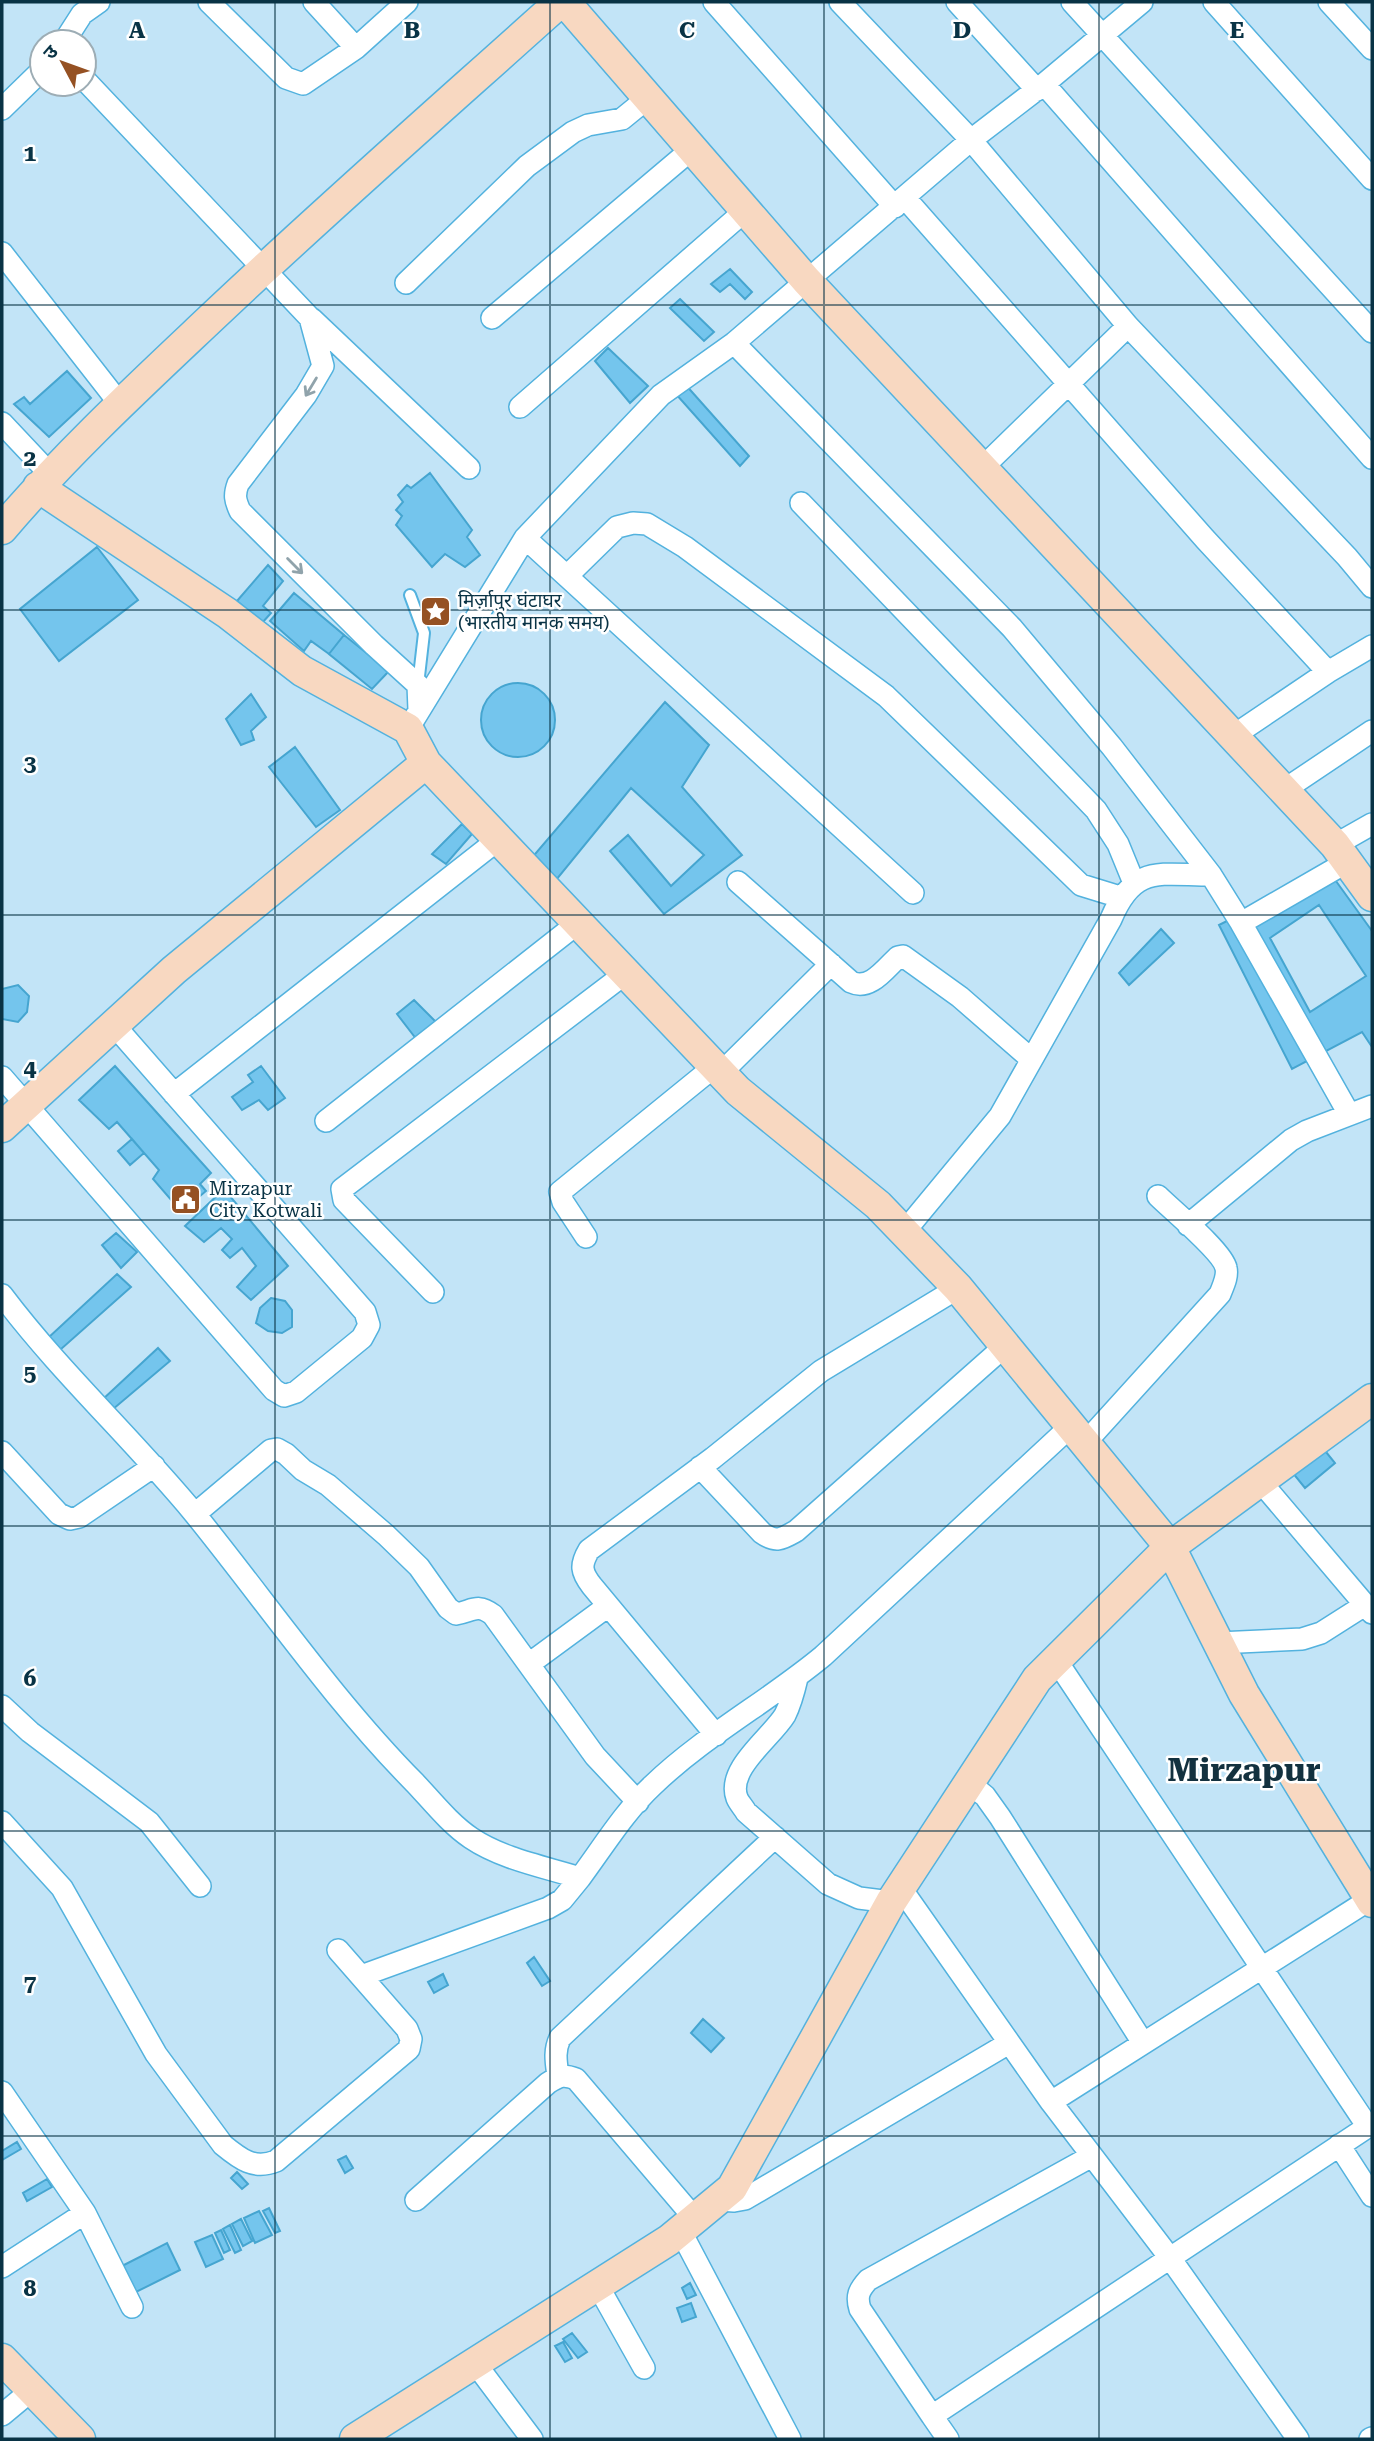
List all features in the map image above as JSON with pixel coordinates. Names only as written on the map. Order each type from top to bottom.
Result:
[{"type":"street","points":[[73,28],[82,15],[99,2]]},
{"type":"street","points":[[209,2],[286,78],[298,84],[303,84],[356,48],[407,2]]},
{"type":"street","points":[[314,2],[356,48]]},
{"type":"street","points":[[2,529],[44,480],[120,404],[264,268],[563,2],[649,97],[806,280],[1284,790],[1341,853],[1372,896]]},
{"type":"street","points":[[714,2],[1069,384],[1205,539],[1328,672]]},
{"type":"street","points":[[840,2],[971,140],[1128,326],[1348,557],[1372,587]]},
{"type":"street","points":[[957,2],[1040,87],[1372,458]]},
{"type":"street","points":[[1072,2],[1372,332]]},
{"type":"street","points":[[414,719],[525,538],[661,395],[734,343],[971,140],[1142,2]]},
{"type":"street","points":[[1214,2],[1372,179]]},
{"type":"street","points":[[1329,2],[1372,49]]},
{"type":"street","points":[[2,109],[28,84]]},
{"type":"street","points":[[98,94],[310,318],[469,467]]},
{"type":"street","points":[[406,283],[527,166],[572,132],[588,125],[622,119],[649,97]]},
{"type":"street","points":[[492,318],[692,149]]},
{"type":"street","points":[[520,407],[746,211]]},
{"type":"street","points":[[2,253],[120,404]]},
{"type":"street","points":[[310,318],[323,366],[306,395],[238,484],[234,494],[240,511],[418,685],[414,719],[426,763],[738,1091],[878,1205],[958,1289],[1078,1434],[1170,1547],[1244,1694],[1372,1900],[1051,2102]]},
{"type":"street","points":[[982,468],[1128,326]]},
{"type":"street","points":[[734,343],[1012,628],[1112,747],[1211,875],[1349,1114]]},
{"type":"street","points":[[2,423],[44,480],[302,671],[414,719]]},
{"type":"street","points":[[801,503],[1096,810],[1118,844],[1127,890]]},
{"type":"street","points":[[567,576],[617,527],[633,523],[647,524],[685,547],[886,696],[1081,885],[1127,890]]},
{"type":"street","points":[[525,538],[913,893]]},
{"type":"street","points":[[1233,736],[1372,646]]},
{"type":"street","points":[[1284,790],[1372,732]]},
{"type":"street","points":[[2,1127],[174,970],[426,763]]},
{"type":"street","points":[[1241,923],[1341,853],[1372,824]]},
{"type":"street","points":[[174,1094],[499,839]]},
{"type":"street","points":[[904,1233],[1000,1116],[1127,890],[1151,875],[1211,875]]},
{"type":"street","points":[[738,881],[851,982],[859,986],[869,984],[898,957],[908,959],[960,997],[1031,1059]]},
{"type":"street","points":[[326,1121],[578,923]]},
{"type":"street","points":[[586,1237],[563,1202],[560,1192],[718,1069],[831,964]]},
{"type":"street","points":[[433,1292],[344,1200],[342,1189],[626,973]]},
{"type":"street","points":[[2,1077],[274,1390],[284,1396],[296,1392],[362,1338],[369,1325],[365,1312],[114,1025]]},
{"type":"street","points":[[1188,1225],[1291,1140],[1307,1130],[1372,1106]]},
{"type":"street","points":[[361,1976],[548,1908],[562,1899],[651,1786],[716,1735],[797,1678],[1078,1434],[1220,1294],[1226,1267],[1219,1255],[1158,1196]]},
{"type":"street","points":[[716,1735],[608,1606],[583,1574],[581,1563],[589,1550],[821,1371],[958,1289]]},
{"type":"street","points":[[2,1295],[33,1337],[154,1465],[195,1514],[377,1745],[469,1837],[491,1850],[580,1878]]},
{"type":"street","points":[[700,1467],[762,1533],[772,1540],[781,1540],[796,1531],[1005,1346]]},
{"type":"street","points":[[355,2439],[598,2286],[688,2226],[732,2188],[896,1895],[1037,1679],[1170,1547],[1372,1398]]},
{"type":"street","points":[[195,1514],[262,1455],[277,1449],[286,1454],[303,1470],[328,1485],[386,1535],[419,1567],[448,1608],[456,1614],[485,1608],[493,1615],[596,1756],[638,1802]]},
{"type":"street","points":[[2,1452],[60,1514],[71,1519],[79,1517],[154,1465]]},
{"type":"street","points":[[1218,1643],[1302,1639],[1321,1633],[1369,1609],[1260,1481]]},
{"type":"street","points":[[529,1664],[608,1606]]},
{"type":"street","points":[[932,2416],[1370,2125],[1056,1660]]},
{"type":"street","points":[[797,1678],[785,1715],[738,1771],[735,1784],[737,1797],[746,1812],[828,1884],[859,1898],[896,1895]]},
{"type":"street","points":[[2,1706],[30,1732],[149,1822],[200,1886]]},
{"type":"street","points":[[969,1783],[985,1796],[1000,1817],[1143,2043]]},
{"type":"street","points":[[2,1822],[62,1888],[171,2076],[223,2145],[254,2164],[263,2166],[276,2161],[409,2049],[411,2039],[407,2029],[338,1950]]},
{"type":"street","points":[[558,2076],[555,2048],[561,2038],[775,1837]]},
{"type":"street","points":[[896,1895],[1170,2258],[1298,2439]]},
{"type":"street","points":[[719,2200],[745,2199],[1009,2043]]},
{"type":"street","points":[[416,2200],[558,2076],[566,2075],[576,2079],[688,2226],[790,2439]]},
{"type":"street","points":[[2,2092],[85,2213],[132,2307]]},
{"type":"street","points":[[1339,2145],[1372,2196]]},
{"type":"street","points":[[948,2439],[860,2309],[857,2298],[860,2288],[868,2280],[1092,2155]]},
{"type":"street","points":[[2,2267],[85,2213]]},
{"type":"street","points":[[598,2286],[644,2368]]},
{"type":"street","points":[[2,2359],[32,2390],[65,2434]]},
{"type":"street","points":[[475,2363],[532,2439]]},
{"type":"street","points":[[2,2415],[32,2390]]},
{"type":"lane","points":[[410,596],[424,633],[418,685]]},
{"type":"building","points":[[730,269],[752,292],[745,299],[730,284],[720,292],[711,284]]},
{"type":"building","points":[[680,299],[714,332],[704,341],[670,308]]},
{"type":"building","points":[[608,348],[648,386],[630,403],[595,361]]},
{"type":"building","points":[[67,371],[91,398],[49,437],[14,404],[24,397],[30,404]]},
{"type":"building","points":[[684,383],[749,456],[740,466],[675,393]]},
{"type":"building","points":[[430,473],[472,530],[467,537],[480,555],[465,567],[445,554],[432,567],[396,525],[402,516],[396,510],[403,502],[398,495],[407,485],[411,488]]},
{"type":"building","points":[[97,547],[138,600],[59,661],[20,609]]},
{"type":"building","points":[[268,565],[283,581],[263,606],[271,613],[262,623],[237,601]]},
{"type":"building","points":[[294,593],[344,635],[329,654],[311,641],[304,651],[270,621]]},
{"type":"building","points":[[435,598],[447,612],[435,624],[422,610]]},
{"type":"building","points":[[344,635],[389,671],[372,689],[329,654]]},
{"type":"building","points":[[525,683],[545,693],[553,706],[553,734],[545,747],[532,755],[511,757],[491,747],[483,734],[481,713],[491,693],[504,685]]},
{"type":"building","points":[[251,694],[266,717],[251,731],[254,740],[241,745],[226,719]]},
{"type":"building","points":[[665,702],[709,745],[682,787],[742,855],[664,914],[610,851],[628,835],[671,886],[704,855],[631,788],[552,885],[530,860]]},
{"type":"building","points":[[295,747],[340,810],[316,827],[269,767]]},
{"type":"building","points":[[462,824],[472,834],[446,864],[432,854]]},
{"type":"building","points":[[1328,870],[1372,931],[1372,1047],[1362,1032],[1292,1069],[1219,925]],"holes":[[[1319,905],[1366,976],[1310,1012],[1270,938]]]},
{"type":"building","points":[[1161,929],[1174,943],[1129,985],[1119,973]]},
{"type":"building","points":[[18,985],[29,996],[27,1012],[18,1022],[2,1019],[2,989]]},
{"type":"building","points":[[414,1000],[439,1025],[417,1040],[397,1014]]},
{"type":"building","points":[[115,1066],[211,1173],[200,1184],[206,1191],[192,1203],[182,1194],[172,1201],[153,1179],[159,1170],[117,1122],[109,1129],[79,1100]]},
{"type":"building","points":[[261,1066],[285,1098],[268,1110],[259,1100],[242,1110],[232,1097],[253,1082],[248,1075]]},
{"type":"building","points":[[132,1139],[144,1153],[130,1165],[118,1151]]},
{"type":"building","points":[[224,1189],[288,1266],[251,1300],[237,1287],[256,1266],[242,1248],[230,1258],[222,1250],[232,1239],[221,1228],[204,1242],[185,1226]]},
{"type":"building","points":[[116,1233],[137,1252],[121,1268],[102,1245]]},
{"type":"building","points":[[117,1274],[131,1287],[60,1350],[48,1338]]},
{"type":"building","points":[[271,1298],[285,1301],[292,1310],[292,1327],[282,1333],[268,1331],[256,1323],[260,1308]]},
{"type":"building","points":[[158,1348],[170,1361],[112,1410],[102,1400]]},
{"type":"building","points":[[1322,1447],[1335,1463],[1305,1488],[1292,1472]]},
{"type":"building","points":[[534,1957],[550,1981],[542,1986],[527,1963]]},
{"type":"building","points":[[443,1974],[448,1985],[434,1993],[428,1982]]},
{"type":"building","points":[[703,2019],[724,2038],[711,2052],[691,2033]]},
{"type":"building","points":[[17,2142],[21,2149],[2,2160],[2,2151]]},
{"type":"building","points":[[346,2156],[353,2168],[345,2173],[338,2160]]},
{"type":"building","points":[[237,2172],[248,2184],[242,2189],[231,2178]]},
{"type":"building","points":[[47,2179],[52,2187],[27,2201],[23,2193]]},
{"type":"building","points":[[269,2208],[280,2231],[275,2233],[263,2211]]},
{"type":"building","points":[[259,2211],[272,2235],[255,2243],[244,2218]]},
{"type":"building","points":[[241,2219],[252,2241],[243,2246],[232,2224]]},
{"type":"building","points":[[230,2225],[241,2250],[235,2253],[223,2229]]},
{"type":"building","points":[[221,2230],[230,2250],[224,2253],[215,2233]]},
{"type":"building","points":[[212,2235],[223,2259],[206,2267],[195,2242]]},
{"type":"building","points":[[167,2243],[180,2270],[134,2293],[120,2267]]},
{"type":"building","points":[[690,2283],[696,2295],[687,2299],[682,2288]]},
{"type":"building","points":[[691,2303],[696,2317],[682,2322],[677,2308]]},
{"type":"building","points":[[572,2333],[587,2352],[578,2358],[563,2339]]},
{"type":"building","points":[[563,2342],[572,2358],[565,2362],[555,2346]]},
{"type":"place","name":"मिर्ज़ापुर घंटाघर (भारतीय मानक समय)","points":[[435,611]]},
{"type":"place","name":"Mirzapur City Kotwali","points":[[186,1199]]},
{"type":"district","name":"Mirzapur","points":[[1244,1769]]}]
